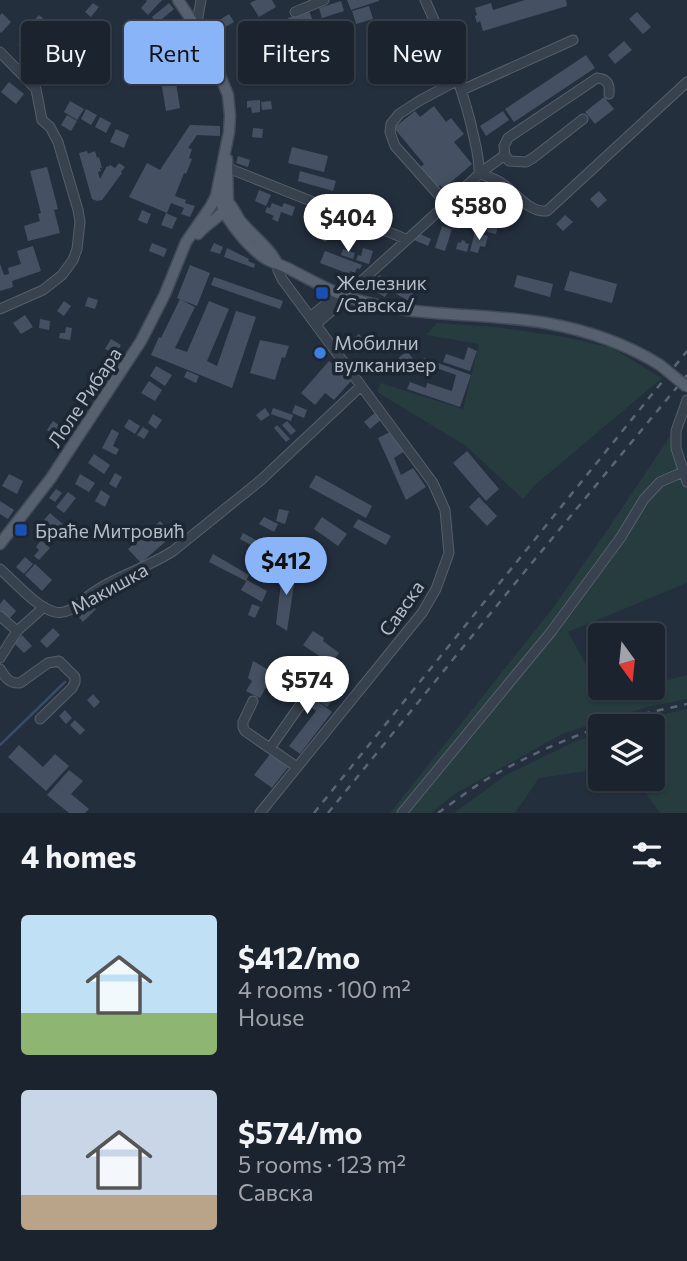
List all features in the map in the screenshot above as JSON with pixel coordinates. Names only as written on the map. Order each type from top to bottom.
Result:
[{"type":"main road","name":"Лоле Рибара","points":[[178,0],[192,21]]},
{"type":"main road","name":"Лоле Рибара","points":[[222,205],[218,187],[230,116],[224,84]]},
{"type":"main road","name":"Лоле Рибара","points":[[0,544],[51,478],[130,360],[153,319],[192,232],[222,205],[228,168],[227,146]]},
{"type":"main road","name":"Савска","points":[[222,205],[239,218],[277,262]]},
{"type":"main road","points":[[277,262],[345,296],[373,303],[413,310],[531,321],[567,327],[608,339],[642,354],[687,387]]},
{"type":"street","points":[[197,21],[201,0]]},
{"type":"street","points":[[295,12],[324,0]]},
{"type":"street","points":[[425,0],[435,21]]},
{"type":"street","points":[[462,90],[573,40]]},
{"type":"street","points":[[0,52],[36,89],[42,120],[50,127],[58,142],[80,222],[77,249],[62,275],[43,290],[0,309]]},
{"type":"street","points":[[583,119],[526,162],[509,161],[505,155],[503,146],[508,138],[597,78],[603,78],[607,82],[610,94]]},
{"type":"street","points":[[478,173],[501,183],[534,210],[547,211],[687,82]]},
{"type":"street","points":[[446,203],[395,146],[390,132],[391,124],[399,114],[451,84]]},
{"type":"street","points":[[313,320],[331,300],[345,296],[475,178],[479,164],[460,84]]},
{"type":"street","points":[[478,173],[488,169],[505,155]]},
{"type":"street","points":[[228,168],[406,239]]},
{"type":"street","name":"Савска","points":[[260,813],[422,613],[436,589],[449,554],[445,510],[439,493],[426,471],[282,279],[277,262]]},
{"type":"street","name":"Макишка","points":[[0,569],[44,607],[58,612],[68,611],[105,585],[158,561],[173,551],[261,480],[360,386]]},
{"type":"street","points":[[687,400],[676,432],[676,448],[687,482]]},
{"type":"street","points":[[402,813],[551,632],[621,537],[644,499],[660,482],[683,472]]},
{"type":"street","name":"Макишка","points":[[0,658],[17,631],[44,607]]},
{"type":"street","points":[[0,616],[17,631]]},
{"type":"street","points":[[0,669],[6,679],[15,683],[48,663],[60,661],[75,677],[72,688],[40,719]]},
{"type":"street","points":[[253,701],[243,722],[245,731],[298,767]]},
{"type":"street","points":[[270,748],[301,704]]},
{"type":"green space","points":[[437,323],[495,327],[565,337],[612,348],[662,378],[535,485],[523,499],[466,446],[377,392],[381,383],[463,409],[479,344],[426,335]]},
{"type":"green space","points":[[681,420],[676,448],[687,482],[687,583],[568,632],[588,665],[588,700],[665,700],[665,681],[687,675],[687,699],[625,714],[588,714],[588,726],[562,734],[453,795],[432,813],[390,813],[553,608]]},
{"type":"green space","points":[[687,709],[687,813],[660,813],[644,791],[665,791],[664,714]]},
{"type":"green space","points":[[588,737],[588,771],[539,778],[515,813],[454,813],[506,775]]},
{"type":"building","points":[[145,0],[162,0],[148,15],[141,8],[147,1]]},
{"type":"building","points":[[256,0],[272,0],[276,7],[259,17],[250,3]]},
{"type":"building","points":[[347,0],[379,0],[379,1],[351,10]]},
{"type":"building","points":[[525,0],[566,0],[567,6],[483,31],[480,21],[477,23],[475,8],[491,3],[493,10]]},
{"type":"building","points":[[341,1],[344,11],[322,18],[319,8]]},
{"type":"building","points":[[93,3],[99,7],[91,17],[85,12]]},
{"type":"building","points":[[169,3],[174,9],[159,21],[152,17]]},
{"type":"building","points":[[369,6],[373,19],[356,24],[352,11]]},
{"type":"building","points":[[309,11],[313,21],[289,21],[288,18]]},
{"type":"building","points":[[637,12],[651,27],[643,34],[629,19]]},
{"type":"building","points":[[2,13],[11,22],[1,33],[0,15]]},
{"type":"building","points":[[229,14],[234,22],[224,28],[224,21],[218,21]]},
{"type":"building","points":[[39,15],[46,21],[34,21]]},
{"type":"building","points":[[624,41],[632,50],[615,64],[608,55]]},
{"type":"building","points":[[586,55],[595,68],[514,122],[505,109]]},
{"type":"building","points":[[9,82],[24,94],[16,104],[1,92]]},
{"type":"building","points":[[162,84],[176,84],[180,108],[166,111]]},
{"type":"building","points":[[604,97],[614,109],[595,124],[585,112]]},
{"type":"building","points":[[260,100],[260,112],[252,113],[251,107],[247,108],[247,101]]},
{"type":"building","points":[[70,101],[84,109],[77,120],[64,112]]},
{"type":"building","points":[[271,101],[272,109],[262,110],[261,102]]},
{"type":"building","points":[[434,106],[446,122],[451,118],[464,134],[454,142],[472,164],[443,189],[440,185],[437,187],[420,168],[424,164],[394,128],[415,111],[420,117]]},
{"type":"building","points":[[86,109],[97,115],[91,125],[81,119]]},
{"type":"building","points":[[503,111],[509,120],[486,136],[480,126]]},
{"type":"building","points":[[67,115],[77,121],[71,131],[61,125]]},
{"type":"building","points":[[100,117],[111,123],[106,133],[95,127]]},
{"type":"building","points":[[190,125],[220,126],[220,136],[197,135],[188,148],[192,149],[189,158],[192,159],[175,196],[195,206],[190,217],[181,214],[184,208],[171,203],[167,213],[129,197],[147,163],[160,170]]},
{"type":"building","points":[[253,128],[263,129],[262,138],[252,137]]},
{"type":"building","points":[[116,129],[129,135],[124,148],[110,142]]},
{"type":"building","points":[[292,147],[328,156],[324,172],[288,163]]},
{"type":"building","points":[[87,151],[88,154],[95,151],[97,158],[99,157],[102,168],[98,172],[100,179],[107,166],[115,168],[119,163],[125,167],[102,200],[92,199],[79,153]]},
{"type":"building","points":[[238,156],[250,160],[248,167],[236,163]]},
{"type":"building","points":[[47,167],[58,209],[54,210],[60,233],[28,241],[24,226],[40,221],[38,214],[41,213],[30,171]]},
{"type":"building","points":[[300,171],[336,181],[333,191],[298,181]]},
{"type":"building","points":[[259,190],[271,195],[266,206],[255,201]]},
{"type":"building","points":[[599,191],[607,200],[598,208],[590,199]]},
{"type":"building","points":[[482,198],[492,201],[489,214],[479,211]]},
{"type":"building","points":[[272,203],[282,207],[284,203],[295,207],[292,216],[281,212],[278,222],[272,219],[274,216],[265,212]]},
{"type":"building","points":[[142,210],[151,214],[147,224],[138,220]]},
{"type":"building","points":[[166,213],[177,218],[172,229],[161,225]]},
{"type":"building","points":[[491,214],[500,217],[496,234],[487,232]]},
{"type":"building","points":[[472,215],[477,217],[474,229],[461,226],[463,219],[471,220]]},
{"type":"building","points":[[565,215],[573,222],[563,231],[556,224]]},
{"type":"building","points":[[325,216],[335,219],[326,242],[322,240],[324,233],[319,231],[321,226],[326,228],[328,225],[322,223]]},
{"type":"building","points":[[442,226],[452,229],[445,251],[435,248]]},
{"type":"building","points":[[475,232],[488,236],[485,247],[480,246],[478,253],[470,251]]},
{"type":"building","points":[[420,234],[431,239],[428,246],[414,240]]},
{"type":"building","points":[[462,240],[469,244],[467,252],[456,249],[458,242],[461,243]]},
{"type":"building","points":[[152,243],[167,249],[164,257],[149,251]]},
{"type":"building","points":[[214,243],[223,247],[220,254],[210,251]]},
{"type":"building","points":[[33,246],[41,271],[12,281],[13,287],[0,291],[0,264],[4,275],[9,274],[8,268],[21,264],[17,251]]},
{"type":"building","points":[[227,248],[249,259],[248,261],[255,264],[254,268],[224,257]]},
{"type":"building","points":[[363,248],[373,251],[369,264],[356,260],[358,255],[361,256]]},
{"type":"building","points":[[343,249],[355,253],[353,259],[341,255]]},
{"type":"building","points":[[325,251],[362,265],[355,273],[350,271],[349,274],[320,263]]},
{"type":"building","points":[[190,265],[210,273],[197,306],[177,298]]},
{"type":"building","points":[[570,271],[617,284],[612,303],[564,290]]},
{"type":"building","points":[[379,275],[413,293],[409,301],[389,290],[385,297],[371,289]]},
{"type":"building","points":[[517,275],[553,284],[550,297],[514,287]]},
{"type":"building","points":[[214,277],[283,301],[280,309],[211,285]]},
{"type":"building","points":[[88,297],[98,300],[95,309],[85,306]]},
{"type":"building","points":[[180,299],[195,307],[175,348],[187,352],[209,301],[229,309],[207,361],[217,366],[236,311],[256,317],[232,388],[151,355]]},
{"type":"building","points":[[64,301],[71,306],[64,316],[57,311]]},
{"type":"building","points":[[25,315],[33,327],[21,334],[13,323]]},
{"type":"building","points":[[40,319],[50,321],[49,330],[39,328]]},
{"type":"building","points":[[66,327],[72,328],[70,340],[59,338],[60,333],[65,333]]},
{"type":"building","points":[[359,334],[368,345],[357,354],[348,343]]},
{"type":"building","points":[[111,339],[121,345],[116,354],[105,349]]},
{"type":"building","points":[[260,340],[289,346],[285,358],[282,357],[275,380],[250,373]]},
{"type":"building","points":[[468,347],[477,351],[470,371],[443,362],[446,354],[464,360]]},
{"type":"building","points":[[407,351],[413,359],[400,370],[394,362]]},
{"type":"building","points":[[424,358],[471,375],[460,407],[407,389],[410,382],[426,388],[427,383],[452,391],[456,375],[422,363]]},
{"type":"building","points":[[103,361],[113,366],[110,373],[100,367]]},
{"type":"building","points":[[329,361],[351,381],[334,400],[325,393],[315,405],[301,393]]},
{"type":"building","points":[[156,366],[172,375],[165,386],[150,376]]},
{"type":"building","points":[[187,371],[199,376],[196,383],[184,377]]},
{"type":"building","points":[[149,381],[162,390],[155,401],[141,393]]},
{"type":"building","points":[[295,405],[307,410],[304,418],[292,413]]},
{"type":"building","points":[[265,408],[270,415],[261,421],[256,415]]},
{"type":"building","points":[[273,408],[293,415],[291,421],[271,414]]},
{"type":"building","points":[[377,411],[383,418],[370,429],[364,422]]},
{"type":"building","points":[[153,414],[162,420],[156,429],[148,423]]},
{"type":"building","points":[[129,419],[140,426],[135,434],[124,427]]},
{"type":"building","points":[[53,421],[63,428],[58,437],[47,430]]},
{"type":"building","points":[[287,421],[296,431],[291,435],[282,425]]},
{"type":"building","points":[[277,425],[290,439],[286,442],[274,428]]},
{"type":"building","points":[[143,427],[149,431],[144,439],[137,435]]},
{"type":"building","points":[[112,429],[119,433],[113,446],[119,449],[116,455],[102,448]]},
{"type":"building","points":[[390,432],[405,451],[394,458],[401,475],[413,468],[426,487],[406,500],[378,438]]},
{"type":"building","points":[[467,451],[499,489],[486,501],[453,463]]},
{"type":"building","points":[[94,454],[110,465],[104,474],[88,463]]},
{"type":"building","points":[[115,473],[122,477],[116,488],[109,484]]},
{"type":"building","points":[[9,474],[23,481],[17,494],[2,486]]},
{"type":"building","points":[[80,474],[95,483],[89,492],[75,484]]},
{"type":"building","points":[[316,475],[372,506],[366,518],[309,487]]},
{"type":"building","points":[[56,489],[62,493],[55,502],[49,498]]},
{"type":"building","points":[[101,490],[110,496],[105,507],[95,501]]},
{"type":"building","points":[[68,492],[76,498],[64,513],[56,507]]},
{"type":"building","points":[[479,497],[497,516],[487,526],[469,507]]},
{"type":"building","points":[[0,501],[14,510],[8,519],[0,514]]},
{"type":"building","points":[[279,509],[289,511],[285,524],[276,521]]},
{"type":"building","points":[[50,513],[65,526],[59,533],[44,520]]},
{"type":"building","points":[[264,517],[278,524],[274,532],[259,524]]},
{"type":"building","points":[[322,517],[347,534],[338,546],[314,529]]},
{"type":"building","points":[[358,519],[391,536],[386,545],[353,527]]},
{"type":"building","points":[[160,521],[173,535],[141,563],[128,549]]},
{"type":"building","points":[[43,522],[58,534],[51,542],[36,530]]},
{"type":"building","points":[[243,533],[265,545],[262,551],[240,539]]},
{"type":"building","points":[[273,537],[283,541],[277,555],[267,551]]},
{"type":"building","points":[[41,540],[50,548],[39,560],[34,556],[39,550],[36,547]]},
{"type":"building","points":[[213,554],[249,575],[246,581],[209,562]]},
{"type":"building","points":[[260,555],[274,563],[270,571],[256,563]]},
{"type":"building","points":[[25,557],[33,564],[24,574],[16,567]]},
{"type":"building","points":[[35,564],[52,580],[42,591],[25,575]]},
{"type":"building","points":[[283,566],[296,571],[287,631],[276,624]]},
{"type":"building","points":[[247,580],[267,591],[262,602],[241,590]]},
{"type":"building","points":[[4,599],[16,611],[9,619],[0,610]]},
{"type":"building","points":[[89,602],[96,609],[83,622],[77,615]]},
{"type":"building","points":[[252,604],[260,607],[255,618],[248,615]]},
{"type":"building","points":[[53,628],[60,635],[47,648],[40,641]]},
{"type":"building","points":[[313,631],[339,653],[331,664],[303,645]]},
{"type":"building","points":[[22,635],[32,646],[24,653],[14,643]]},
{"type":"building","points":[[253,661],[274,673],[260,698],[246,691],[252,681],[248,678]]},
{"type":"building","points":[[283,675],[332,712],[300,754],[289,746],[316,711],[278,682]]},
{"type":"building","points":[[317,685],[334,698],[327,707],[310,695]]},
{"type":"building","points":[[93,694],[100,702],[94,708],[87,700]]},
{"type":"building","points":[[65,710],[72,718],[66,724],[59,716]]},
{"type":"building","points":[[75,720],[85,730],[80,735],[70,725]]},
{"type":"building","points":[[19,745],[43,767],[55,754],[69,766],[46,791],[8,757]]},
{"type":"building","points":[[271,753],[289,766],[272,788],[254,775]]},
{"type":"building","points":[[69,770],[83,781],[71,794],[89,809],[85,813],[69,813],[47,795]]},
{"type":"waterway","points":[[0,745],[65,682]]},
{"type":"railway","points":[[314,813],[687,351]]},
{"type":"railway","points":[[328,813],[687,375]]},
{"type":"railway","points":[[643,714],[687,704]]},
{"type":"railway","points":[[438,813],[514,764],[588,732]]},
{"type":"place","name":"Железник /Савска/","points":[[322,293]]},
{"type":"place","name":"Мобилни вулканизер","points":[[320,353]]},
{"type":"place","name":"Браће Митровић","points":[[21,530]]}]
